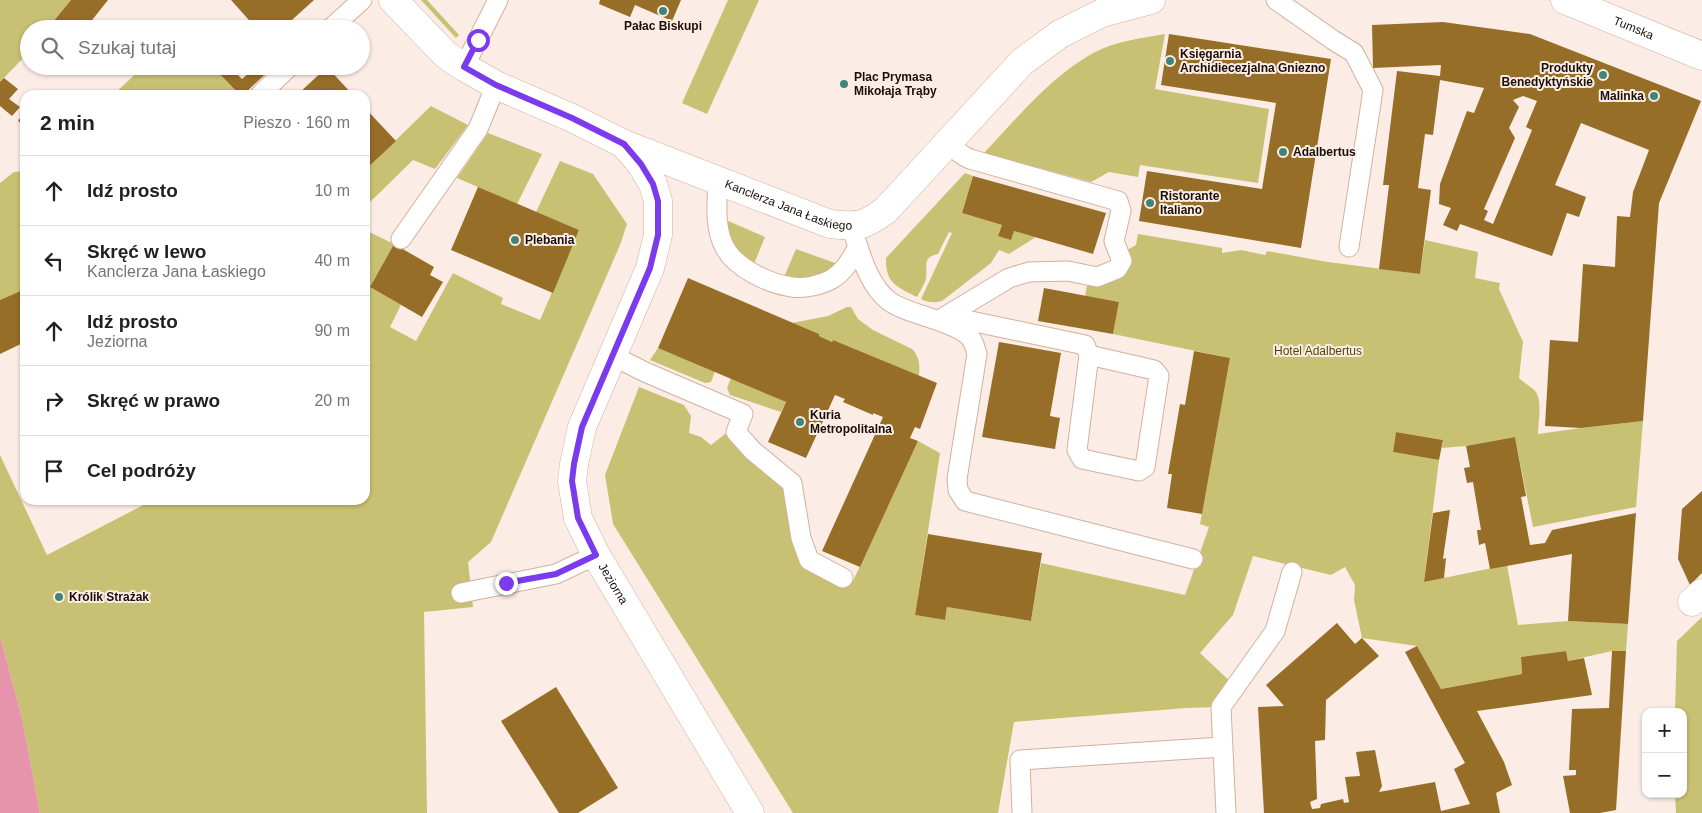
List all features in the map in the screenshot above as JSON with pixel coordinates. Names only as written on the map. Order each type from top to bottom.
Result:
[{"type":"street","name":"Kanclerza Jana Łaskiego","points":[[393,0],[446,55],[496,85],[572,118],[624,144],[830,224],[854,237],[868,223],[886,210],[1022,62],[1060,34],[1102,13],[1151,0]]},
{"type":"street","name":"Tumska","points":[[1565,0],[1702,56]]},
{"type":"street","name":"Jeziorna","points":[[624,144],[641,164],[653,184],[658,201],[658,235],[650,268],[582,427],[572,481],[578,518],[596,555],[750,813]]},
{"type":"lane","points":[[340,20],[362,0]]},
{"type":"lane","points":[[464,67],[498,0]]},
{"type":"lane","points":[[1276,0],[1354,53],[1372,90],[1349,247]]},
{"type":"lane","points":[[265,90],[281,75]]},
{"type":"lane","points":[[401,240],[478,129],[496,85]]},
{"type":"lane","points":[[942,319],[1009,278],[1029,272],[1068,271],[1097,277],[1117,269],[1122,261],[1114,241],[1121,211],[1118,201],[970,158],[947,144]]},
{"type":"lane","points":[[718,180],[717,215],[724,246],[732,259],[767,280],[792,287],[812,286],[831,279],[842,271],[854,237]]},
{"type":"lane","points":[[854,237],[869,273],[878,289],[890,301],[942,319],[1085,345],[1089,355],[1077,450],[1082,459],[1139,471],[1146,467],[1159,376],[1154,370],[1089,355]]},
{"type":"lane","points":[[942,319],[971,338],[977,354],[957,480],[958,490],[965,501],[1192,559]]},
{"type":"lane","points":[[613,356],[645,372],[743,414],[736,432],[753,451],[792,483],[802,538],[809,560],[842,578]]},
{"type":"lane","points":[[461,592],[556,574],[596,555]]},
{"type":"lane","points":[[1226,813],[1221,707],[1275,631],[1292,572]]},
{"type":"lane","points":[[1022,813],[1020,760],[1222,747]]},
{"type":"green space","points":[[0,0],[71,0],[54,20],[20,20],[20,61],[0,82]]},
{"type":"green space","points":[[421,0],[427,0],[459,35],[456,38]]},
{"type":"green space","points":[[728,0],[759,0],[707,114],[682,103]]},
{"type":"green space","points":[[1165,34],[1155,89],[1269,109],[1258,183],[1140,165],[1138,177],[1109,172],[1091,182],[984,153],[1036,98],[1079,62],[1095,52],[1112,45]]},
{"type":"green space","points":[[134,75],[221,75],[235,90],[118,90]]},
{"type":"green space","points":[[431,106],[468,125],[435,169],[413,160],[370,202],[370,165]]},
{"type":"green space","points":[[488,133],[542,154],[517,204],[457,178]]},
{"type":"green space","points":[[560,161],[593,174],[627,224],[620,245],[491,542],[468,562],[473,607],[424,612],[427,813],[40,813],[22,718],[0,636],[0,455],[20,498],[20,505],[24,505],[47,555],[143,505],[370,505],[370,287],[401,305],[390,327],[416,341],[453,273],[503,298],[501,304],[540,320],[579,230],[536,212]]},
{"type":"green space","points":[[20,171],[20,291],[0,300],[0,183],[14,172]]},
{"type":"green space","points":[[965,173],[973,176],[962,213],[1002,225],[998,236],[1014,231],[1036,237],[1009,254],[999,250],[991,263],[942,301],[926,301],[921,299],[952,233],[949,232],[938,254],[933,255],[927,260],[924,285],[917,297],[898,287],[890,279],[886,258]]},
{"type":"green space","points":[[726,220],[765,237],[754,264],[742,257],[727,236]]},
{"type":"green space","points":[[370,232],[394,244],[370,287]]},
{"type":"green space","name":"Hotel Adalbertus","points":[[1138,234],[1222,248],[1222,253],[1241,250],[1265,255],[1267,251],[1328,262],[1420,274],[1425,240],[1478,252],[1475,278],[1500,283],[1499,289],[1523,342],[1519,378],[1535,391],[1539,400],[1538,434],[1643,421],[1636,507],[1533,527],[1515,437],[1466,446],[1442,448],[1443,440],[1396,432],[1393,452],[1439,460],[1424,582],[1507,565],[1518,625],[1568,621],[1628,624],[1626,651],[1612,651],[1568,661],[1566,651],[1521,657],[1522,674],[1441,689],[1417,646],[1362,638],[1354,600],[1355,585],[1345,567],[1331,575],[1253,556],[1233,615],[1200,653],[1235,686],[1221,707],[1186,708],[1014,722],[998,813],[793,813],[613,524],[605,475],[639,387],[684,405],[691,416],[689,433],[701,437],[711,445],[725,434],[736,432],[792,483],[809,560],[843,578],[853,581],[918,441],[940,453],[915,615],[945,620],[947,607],[1031,621],[1041,563],[1185,595],[1209,527],[1200,524],[1230,358],[1113,334],[1119,302],[1085,296],[1089,275],[1097,277],[1119,255],[1136,245]]},
{"type":"green space","points":[[796,249],[838,264],[824,275],[807,278],[784,277]]},
{"type":"green space","points":[[851,307],[858,319],[873,330],[912,349],[917,355],[919,362],[919,376],[833,340],[832,342],[819,336],[819,334],[792,323],[828,316]]},
{"type":"green space","points":[[658,348],[715,371],[711,382],[705,383],[650,360]]},
{"type":"green space","points":[[731,378],[786,402],[781,412],[730,395],[727,388]]},
{"type":"green space","points":[[1702,617],[1702,813],[1676,813],[1675,798],[1687,798],[1687,708],[1675,708],[1677,641]]},
{"type":"shaded area","points":[[0,636],[22,718],[40,813],[0,813]]},
{"type":"building","points":[[71,0],[108,0],[92,20],[54,20]]},
{"type":"building","points":[[231,0],[314,0],[292,20],[249,20]]},
{"type":"building","name":"Pałac Biskupi","points":[[600,0],[681,0],[672,21],[635,5],[630,17],[599,4]]},
{"type":"building","points":[[1443,22],[1530,34],[1701,101],[1659,203],[1643,421],[1581,428],[1545,426],[1550,340],[1578,342],[1583,264],[1615,267],[1617,216],[1630,217],[1633,192],[1649,150],[1581,123],[1555,185],[1586,197],[1579,217],[1567,213],[1552,256],[1460,224],[1457,231],[1443,225],[1451,208],[1439,204],[1440,184],[1467,111],[1474,113],[1484,88],[1440,80],[1433,135],[1425,134],[1418,188],[1431,190],[1420,274],[1379,269],[1389,185],[1383,185],[1397,71],[1440,76],[1441,65],[1373,68],[1372,25]],"holes":[[[1523,96],[1537,101],[1526,127],[1532,130],[1493,224],[1484,220],[1488,211],[1484,209],[1515,138],[1509,128],[1519,107],[1513,100]]]},
{"type":"building","points":[[1169,34],[1331,59],[1301,248],[1139,221],[1147,171],[1262,189],[1276,103],[1161,85]]},
{"type":"building","points":[[221,75],[238,75],[242,79],[247,75],[264,75],[248,90],[235,90]]},
{"type":"building","points":[[318,75],[334,75],[348,90],[302,90]]},
{"type":"building","points":[[4,78],[18,89],[9,99],[20,107],[12,116],[0,106],[0,82]]},
{"type":"building","points":[[370,113],[396,141],[370,165]]},
{"type":"building","points":[[973,176],[1106,213],[1093,254],[1014,231],[1011,240],[998,236],[1002,225],[962,213]]},
{"type":"building","name":"Plebania","points":[[478,187],[579,230],[553,293],[451,250]]},
{"type":"building","points":[[394,244],[434,267],[430,275],[443,282],[422,317],[370,287]]},
{"type":"building","name":"Kuria Metropolitalna","points":[[688,278],[819,334],[819,336],[832,342],[833,340],[937,383],[920,429],[915,427],[910,438],[918,441],[860,567],[822,551],[883,417],[873,413],[873,415],[843,402],[845,399],[835,395],[806,458],[768,442],[786,402],[658,348]]},
{"type":"building","points":[[1044,288],[1119,302],[1113,334],[1038,321]]},
{"type":"building","points":[[20,291],[20,344],[0,354],[0,300]]},
{"type":"building","points":[[999,342],[1061,353],[1050,416],[1060,418],[1055,449],[982,437]]},
{"type":"building","points":[[1194,351],[1230,358],[1202,514],[1167,508],[1172,474],[1168,474],[1180,404],[1185,405]]},
{"type":"building","points":[[1396,432],[1443,440],[1439,460],[1393,452]]},
{"type":"building","points":[[1515,437],[1526,496],[1521,497],[1530,545],[1545,543],[1552,530],[1636,513],[1628,624],[1568,621],[1572,554],[1490,569],[1485,543],[1479,545],[1477,530],[1481,530],[1473,482],[1467,483],[1464,468],[1470,467],[1466,446]]},
{"type":"building","points":[[1702,491],[1702,573],[1690,585],[1678,559],[1682,509]]},
{"type":"building","points":[[1450,510],[1443,559],[1446,558],[1444,578],[1424,582],[1433,513]]},
{"type":"building","points":[[928,534],[1042,553],[1031,621],[947,607],[945,620],[915,615]]},
{"type":"building","points":[[1337,623],[1355,644],[1362,638],[1379,656],[1326,700],[1325,740],[1315,741],[1317,799],[1310,802],[1312,809],[1320,808],[1321,804],[1343,799],[1344,803],[1349,802],[1345,777],[1360,776],[1356,752],[1375,750],[1382,786],[1379,792],[1435,782],[1441,811],[1470,804],[1454,769],[1465,763],[1405,652],[1417,646],[1441,689],[1522,674],[1521,657],[1566,651],[1568,661],[1584,658],[1592,695],[1477,711],[1504,762],[1512,785],[1496,793],[1500,813],[1264,813],[1258,707],[1284,706],[1266,685]]},
{"type":"building","points":[[1612,651],[1626,651],[1616,810],[1600,813],[1570,813],[1563,776],[1576,775],[1576,770],[1569,770],[1572,709],[1609,708]]},
{"type":"building","points":[[556,687],[618,788],[578,813],[559,813],[501,721]]},
{"type":"place","name":"Pałac Biskupi","points":[[663,11]]},
{"type":"place","name":"Księgarnia Archidiecezjalna Gniezno","points":[[1170,61]]},
{"type":"place","name":"Produkty Benedyktyńskie","points":[[1603,75]]},
{"type":"place","name":"Plac Prymasa Mikołaja Trąby","points":[[844,84]]},
{"type":"place","name":"Malinka","points":[[1654,96]]},
{"type":"place","name":"Adalbertus","points":[[1283,152]]},
{"type":"place","name":"Ristorante Italiano","points":[[1150,203]]},
{"type":"place","name":"Plebania","points":[[515,240]]},
{"type":"place","name":"Kuria Metropolitalna","points":[[800,422]]},
{"type":"place","name":"Królik Strażak","points":[[59,597]]},
{"type":"route","points":[[478,40],[464,67],[496,85],[572,118],[624,144],[641,164],[653,184],[658,201],[658,235],[650,268],[582,427],[574,464],[572,481],[578,518],[596,555],[556,574],[506,583]]}]
